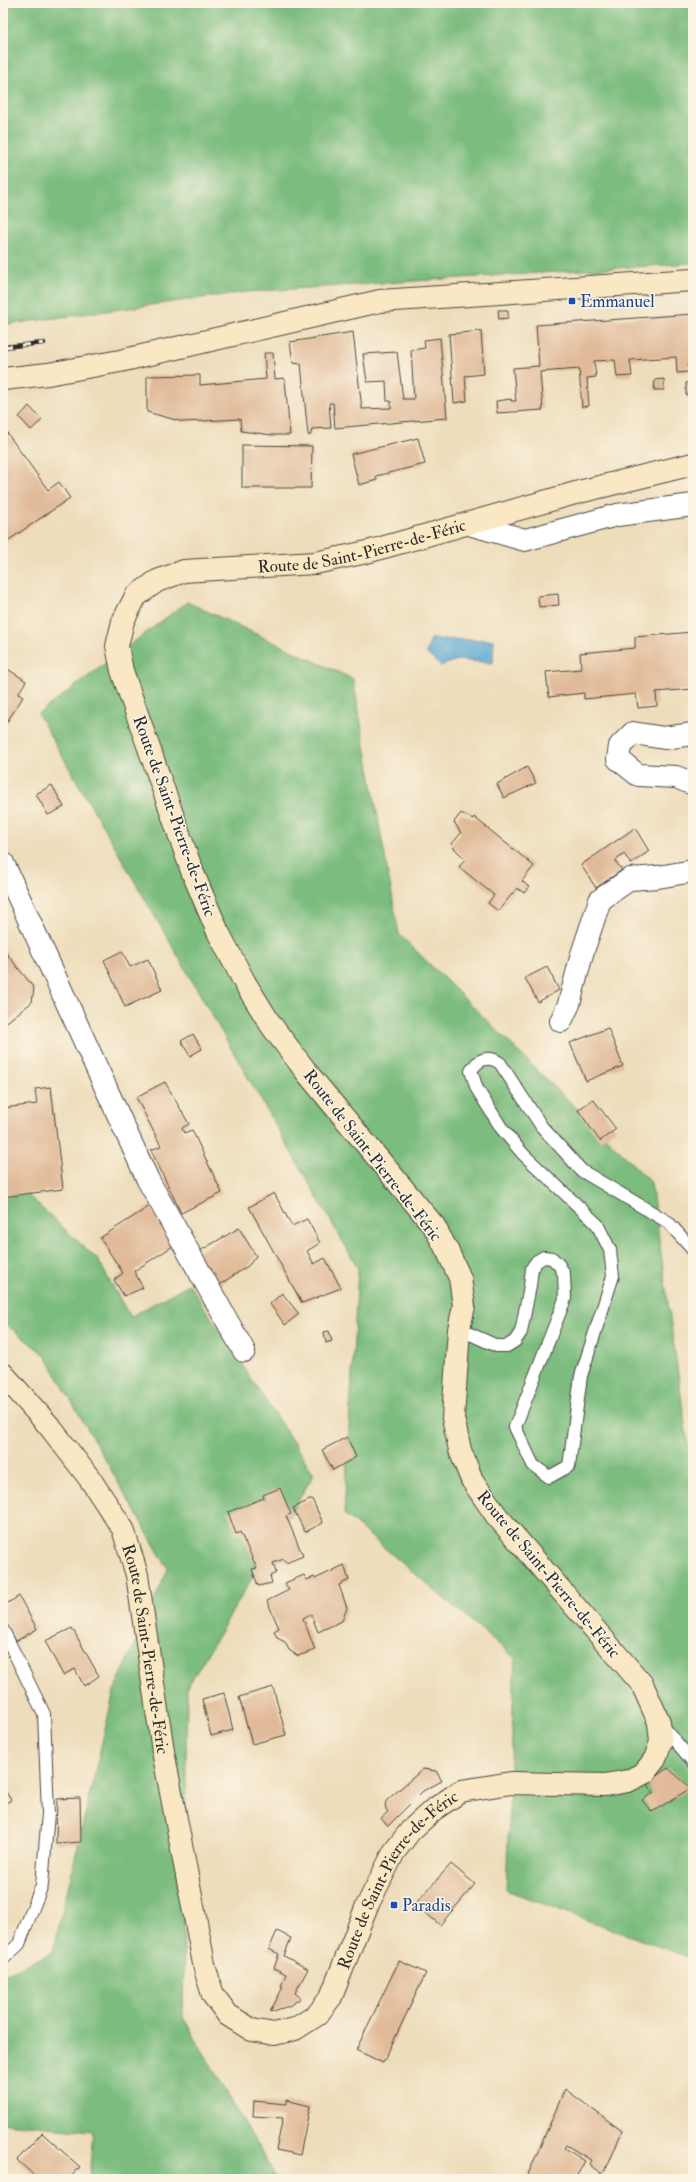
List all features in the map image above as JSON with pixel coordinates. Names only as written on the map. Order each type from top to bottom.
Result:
[{"type":"street","points":[[3,379],[48,374],[120,361],[380,302],[693,280]]},
{"type":"street","name":"Route de Saint-Pierre-de-Féric","points":[[3,1374],[50,1428],[90,1479],[123,1529],[137,1575],[163,1751],[205,1969],[213,1995],[228,2016],[252,2030],[274,2034],[295,2029],[317,2015],[330,1997],[366,1908],[394,1852],[411,1830],[433,1810],[461,1791],[511,1783],[605,1785],[628,1781],[644,1773],[655,1759],[661,1742],[659,1722],[642,1684],[496,1515],[472,1480],[460,1450],[453,1418],[459,1329],[464,1306],[460,1278],[434,1226],[271,1026],[245,983],[218,932],[192,871],[122,671],[117,646],[123,621],[136,596],[157,581],[184,571],[314,563],[367,552],[630,478],[693,464]]},
{"type":"street","points":[[469,524],[525,540],[617,515],[693,505]]},
{"type":"street","points":[[693,734],[664,738],[633,733],[620,746],[618,760],[638,775],[676,778],[693,784]]},
{"type":"street","points":[[3,863],[148,1180],[244,1350]]},
{"type":"street","points":[[561,1021],[569,1004],[582,954],[600,900],[630,878],[658,877],[693,871]]},
{"type":"lane","points":[[459,1329],[497,1346],[507,1346],[515,1341],[521,1332],[532,1268],[537,1261],[544,1257],[552,1258],[559,1265],[564,1274],[565,1299],[515,1427],[533,1465],[549,1477],[569,1466],[581,1376],[613,1276],[610,1250],[597,1224],[523,1154],[502,1129],[477,1089],[471,1071],[475,1063],[484,1059],[493,1058],[500,1063],[542,1127],[582,1171],[668,1222],[693,1250]]},
{"type":"lane","points":[[3,1630],[44,1714],[48,1813],[42,1885],[19,1944],[3,1958]]},
{"type":"lane","points":[[659,1722],[693,1762]]},
{"type":"green space","points":[[3,3],[693,3],[693,263],[246,292],[3,325]]},
{"type":"green space","points":[[187,602],[353,679],[399,934],[651,1182],[693,1481],[693,1959],[506,1890],[515,1658],[344,1514],[358,1268],[38,714]]},
{"type":"green space","points":[[3,1172],[98,1260],[130,1317],[189,1284],[314,1474],[187,1688],[183,2017],[277,2179],[89,2179],[93,2131],[3,2123],[3,1975],[53,1952],[114,1691],[168,1569],[45,1355],[3,1322]]},
{"type":"water","points":[[431,639],[494,640],[493,663],[457,660],[441,666],[426,653]]},
{"type":"building","points":[[498,310],[508,310],[508,318],[499,319]]},
{"type":"building","points":[[693,314],[693,365],[688,365],[688,372],[677,373],[676,357],[630,360],[632,376],[617,377],[615,360],[594,361],[596,377],[587,378],[589,406],[582,407],[579,369],[540,372],[543,410],[497,413],[496,401],[511,399],[511,401],[516,401],[513,368],[539,366],[536,325]]},
{"type":"building","points":[[481,331],[484,374],[465,376],[467,401],[454,403],[449,334]]},
{"type":"building","points":[[353,332],[362,409],[391,408],[391,401],[387,401],[386,381],[367,382],[363,354],[397,352],[403,399],[414,399],[411,350],[425,348],[424,340],[440,338],[447,418],[335,428],[333,403],[329,403],[331,428],[312,429],[310,436],[308,435],[301,364],[293,363],[290,342]]},
{"type":"building","points":[[264,353],[273,353],[275,379],[284,378],[285,380],[290,435],[272,435],[241,431],[240,419],[183,422],[147,412],[147,376],[200,375],[200,385],[266,379]]},
{"type":"building","points":[[664,379],[664,390],[654,390],[655,380]]},
{"type":"building","points":[[686,383],[693,383],[693,394],[686,395]]},
{"type":"building","points":[[29,406],[42,420],[31,430],[19,417]]},
{"type":"building","points":[[5,430],[48,490],[59,482],[70,498],[3,544],[3,431]]},
{"type":"building","points":[[418,438],[425,464],[376,476],[377,480],[359,485],[351,454]]},
{"type":"building","points":[[242,445],[312,446],[311,488],[242,488]]},
{"type":"building","points":[[558,594],[559,605],[539,607],[538,596]]},
{"type":"building","points":[[693,632],[693,689],[656,692],[657,706],[638,708],[636,694],[584,699],[584,693],[549,697],[546,672],[581,669],[580,653],[635,648],[635,637]]},
{"type":"building","points":[[3,666],[26,681],[18,694],[23,697],[5,725],[3,724]]},
{"type":"building","points":[[527,767],[536,783],[504,798],[497,784]]},
{"type":"building","points":[[52,785],[64,807],[48,815],[36,794]]},
{"type":"building","points":[[461,813],[473,819],[474,817],[534,866],[522,881],[529,887],[524,893],[517,888],[498,911],[488,903],[494,895],[459,867],[465,859],[451,845],[461,833],[454,822]]},
{"type":"building","points":[[635,828],[649,851],[631,864],[624,854],[615,861],[622,870],[596,888],[581,865]]},
{"type":"building","points":[[3,949],[34,988],[32,1002],[3,1025]]},
{"type":"building","points":[[122,951],[130,967],[148,959],[162,990],[125,1007],[104,960]]},
{"type":"building","points":[[547,967],[559,990],[538,1002],[525,978]]},
{"type":"building","points":[[608,1028],[623,1066],[586,1081],[570,1043]]},
{"type":"building","points":[[193,1034],[202,1049],[190,1056],[181,1041]]},
{"type":"building","points":[[165,1082],[189,1124],[182,1128],[184,1133],[192,1130],[222,1193],[181,1213],[151,1150],[161,1146],[136,1097]]},
{"type":"building","points":[[51,1087],[63,1189],[3,1197],[3,1108],[37,1104],[35,1089]]},
{"type":"building","points":[[593,1099],[616,1129],[600,1141],[578,1110]]},
{"type":"building","points":[[274,1193],[292,1226],[307,1219],[320,1243],[307,1251],[314,1264],[325,1258],[341,1288],[302,1303],[249,1207]]},
{"type":"building","points":[[150,1206],[173,1246],[134,1271],[143,1288],[124,1296],[114,1280],[123,1273],[100,1238]]},
{"type":"building","points":[[239,1228],[256,1256],[248,1266],[219,1285],[198,1252]]},
{"type":"building","points":[[282,1293],[299,1314],[285,1325],[270,1304]]},
{"type":"building","points":[[329,1331],[332,1341],[326,1343],[324,1332]]},
{"type":"building","points":[[347,1437],[356,1457],[333,1470],[322,1450]]},
{"type":"building","points":[[280,1488],[291,1514],[286,1516],[303,1556],[286,1563],[284,1559],[273,1563],[276,1573],[270,1576],[272,1583],[258,1586],[252,1569],[257,1568],[240,1532],[236,1534],[228,1512],[264,1498],[263,1495]]},
{"type":"building","points":[[312,1499],[323,1523],[305,1532],[293,1508]]},
{"type":"building","points":[[344,1565],[349,1580],[339,1585],[347,1608],[342,1621],[318,1632],[311,1614],[303,1618],[315,1650],[298,1656],[289,1650],[285,1642],[277,1638],[274,1631],[279,1628],[267,1601],[289,1590],[285,1583],[304,1575],[307,1580],[314,1577],[315,1579]]},
{"type":"building","points":[[19,1596],[37,1629],[16,1641],[3,1617],[3,1606]]},
{"type":"building","points":[[72,1628],[99,1676],[84,1686],[75,1669],[63,1675],[45,1641]]},
{"type":"building","points":[[273,1687],[286,1735],[252,1744],[239,1697]]},
{"type":"building","points":[[224,1693],[233,1730],[211,1736],[202,1699]]},
{"type":"building","points":[[668,1768],[691,1788],[652,1812],[642,1800],[653,1793],[646,1783]]},
{"type":"building","points":[[423,1769],[436,1771],[442,1781],[423,1791],[388,1826],[381,1818],[388,1812],[385,1808],[386,1801]]},
{"type":"building","points":[[3,1787],[11,1800],[3,1805]]},
{"type":"building","points":[[80,1798],[81,1842],[56,1844],[57,1799]]},
{"type":"building","points":[[451,1864],[475,1884],[440,1925],[415,1904]]},
{"type":"building","points":[[277,1931],[291,1938],[284,1956],[308,1969],[295,1993],[301,1998],[289,2006],[270,2012],[283,1987],[281,1986],[286,1974],[274,1968],[279,1954],[269,1949]]},
{"type":"building","points":[[399,1961],[426,1973],[383,2063],[356,2050]]},
{"type":"building","points":[[565,2089],[622,2131],[609,2163],[601,2174],[589,2164],[591,2160],[566,2145],[564,2148],[585,2161],[575,2179],[532,2179],[527,2177]]},
{"type":"building","points":[[286,2100],[310,2106],[300,2155],[276,2150],[283,2118],[253,2116],[254,2101],[286,2104]]},
{"type":"building","points":[[42,2133],[80,2167],[69,2179],[38,2179],[17,2160]]},
{"type":"railway","points":[[3,347],[44,343]]},
{"type":"place","name":"Emmanuel","points":[[572,301]]},
{"type":"place","name":"Paradis","points":[[394,1905]]}]
